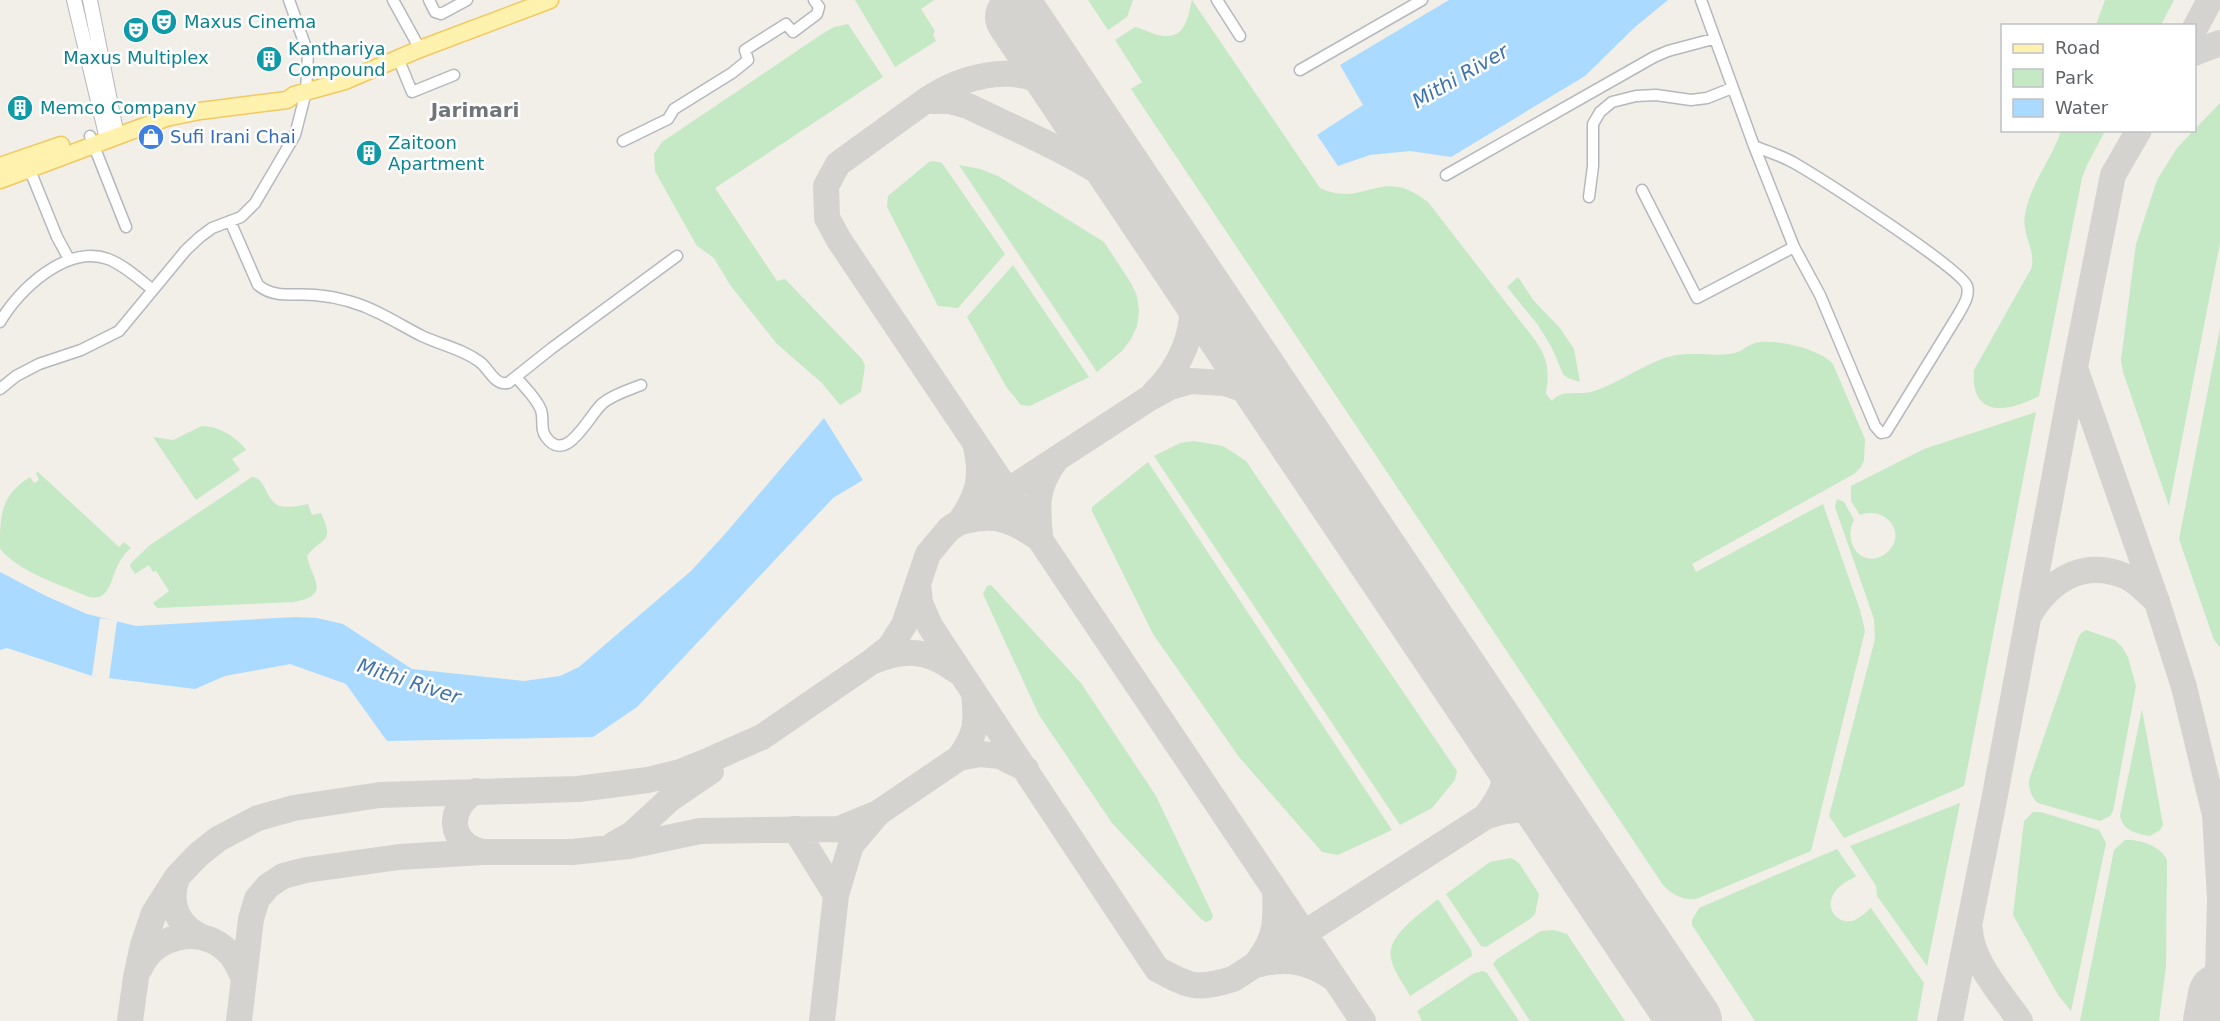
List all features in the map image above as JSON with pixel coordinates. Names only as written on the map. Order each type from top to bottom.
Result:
[{"type":"main road","points":[[0,166],[27,162],[105,135],[164,110],[190,104],[285,92],[300,94],[345,81],[420,49],[550,0]]},
{"type":"main road","points":[[0,180],[27,162]]},
{"type":"street","points":[[74,0],[126,227]]},
{"type":"street","points":[[90,0],[105,135]]},
{"type":"street","points":[[0,389],[16,376],[39,364],[81,350],[119,331],[200,237],[212,228],[241,217],[255,203],[298,127],[300,94],[308,53],[289,0]]},
{"type":"street","points":[[393,0],[420,49]]},
{"type":"street","points":[[429,0],[435,12],[441,14],[468,0]]},
{"type":"street","points":[[623,141],[668,119],[674,110],[732,74],[748,60],[745,50],[786,24],[793,32],[817,14],[819,7],[814,0]]},
{"type":"street","points":[[1217,0],[1240,36]]},
{"type":"street","points":[[1300,70],[1422,0]]},
{"type":"street","points":[[1701,0],[1732,88],[1754,146],[1794,247],[1820,295],[1875,426],[1881,433],[1886,432],[1966,299],[1968,293],[1965,282],[1926,250],[1794,163],[1754,146]]},
{"type":"street","points":[[1446,175],[1654,57],[1713,37]]},
{"type":"street","points":[[398,58],[412,92],[454,75]]},
{"type":"street","points":[[1589,197],[1593,166],[1593,124],[1600,112],[1612,102],[1656,94],[1691,100],[1707,98],[1732,88]]},
{"type":"street","points":[[27,162],[57,237],[69,259]]},
{"type":"street","points":[[1642,190],[1697,298],[1794,247]]},
{"type":"street","points":[[230,221],[258,285],[264,290],[275,294],[314,295],[357,303],[421,336],[468,354],[481,363],[500,383],[508,383],[677,256]]},
{"type":"street","points":[[0,322],[20,293],[69,259],[106,258],[126,269],[153,290]]},
{"type":"street","points":[[516,376],[539,407],[546,437],[555,445],[563,445],[575,439],[595,411],[610,398],[641,385]]},
{"type":"green space","points":[[855,0],[934,0],[921,9],[935,31],[933,35],[936,41],[895,67]]},
{"type":"green space","points":[[1088,0],[1133,0],[1127,17],[1108,30]]},
{"type":"green space","points":[[1192,0],[1320,188],[1350,194],[1385,186],[1397,187],[1411,191],[1428,202],[1540,347],[1547,366],[1546,394],[1552,401],[1560,395],[1586,393],[1600,389],[1672,356],[1735,353],[1752,344],[1764,342],[1785,343],[1808,349],[1833,364],[1865,439],[1864,460],[1861,467],[1854,474],[1692,564],[1696,572],[1823,504],[1860,610],[1865,631],[1811,851],[1696,899],[1678,896],[1663,885],[1131,89],[1142,82],[1115,40],[1135,27],[1158,35],[1174,35],[1183,28]]},
{"type":"green space","points":[[2105,0],[2174,0],[2162,24],[2096,24]]},
{"type":"green space","points":[[848,24],[883,77],[715,188],[777,281],[785,279],[862,359],[865,366],[861,392],[840,405],[822,383],[777,344],[730,285],[714,258],[697,246],[655,171],[654,154],[662,142],[822,34],[834,27]]},
{"type":"green space","points":[[2220,103],[2220,243],[2169,506],[2123,372],[2121,360],[2136,244],[2157,180],[2177,148],[2192,132],[2196,132],[2196,128]]},
{"type":"green space","points":[[2061,132],[2104,132],[2082,178],[2039,396],[2015,406],[1993,407],[1985,404],[1978,397],[1974,386],[1974,370],[2031,269],[2032,256],[2025,229],[2025,215],[2031,193]]},
{"type":"green space","points":[[933,161],[942,163],[1005,254],[958,308],[938,306],[887,207],[888,196]]},
{"type":"green space","points":[[959,165],[980,169],[998,176],[1104,242],[1131,283],[1137,296],[1139,311],[1137,326],[1131,339],[1122,351],[1097,372]]},
{"type":"green space","points":[[1013,265],[1089,377],[1030,406],[1021,405],[1007,388],[967,317]]},
{"type":"green space","points":[[1518,277],[1534,301],[1560,328],[1574,349],[1580,382],[1563,374],[1552,348],[1538,325],[1507,287]]},
{"type":"green space","points":[[2220,328],[2220,647],[2214,640],[2179,539]]},
{"type":"green space","points":[[2036,412],[1964,786],[1844,838],[1829,816],[1875,639],[1874,619],[1835,507],[1837,499],[1844,502],[1854,520],[1851,537],[1856,551],[1869,559],[1877,558],[1892,547],[1895,532],[1887,518],[1879,514],[1860,515],[1851,501],[1851,486],[1924,449]]},
{"type":"green space","points":[[202,426],[227,433],[246,450],[232,459],[240,470],[196,500],[153,437],[173,440]]},
{"type":"green space","points":[[1194,441],[1223,446],[1246,461],[1457,771],[1455,780],[1432,808],[1400,825],[1154,456],[1180,443]]},
{"type":"green space","points":[[1148,462],[1392,830],[1338,855],[1322,852],[1239,757],[1153,634],[1092,511],[1092,507]]},
{"type":"green space","points":[[38,472],[119,547],[124,542],[131,548],[120,561],[108,589],[99,597],[84,595],[39,576],[18,564],[0,549],[0,526],[7,499],[20,484],[30,477],[34,483],[39,480],[36,473]]},
{"type":"green space","points":[[252,477],[260,481],[271,499],[280,506],[308,504],[312,515],[321,513],[327,535],[307,556],[317,585],[316,591],[306,599],[294,602],[157,608],[153,603],[169,591],[156,571],[153,572],[149,565],[135,574],[130,566],[131,563],[150,545]]},
{"type":"green space","points":[[991,585],[1081,683],[1156,796],[1211,911],[1213,916],[1211,920],[1206,922],[1201,919],[1112,823],[1039,715],[983,594],[987,586]]},
{"type":"green space","points":[[2086,630],[2115,640],[2122,647],[2128,657],[2136,686],[2113,811],[2110,816],[2100,821],[2038,803],[2032,795],[2029,783],[2078,638]]},
{"type":"green space","points":[[2142,709],[2163,825],[2160,830],[2150,836],[2128,829],[2120,816]]},
{"type":"green space","points":[[1960,803],[1927,966],[1877,896],[1876,886],[1850,846]]},
{"type":"green space","points":[[2033,812],[2041,812],[2099,830],[2106,843],[2071,1011],[2058,995],[2013,915],[2024,821]]},
{"type":"green space","points":[[2125,840],[2149,844],[2160,851],[2167,860],[2166,966],[2159,1021],[2080,1021],[2114,850]]},
{"type":"green space","points":[[1837,849],[1856,876],[1837,889],[1831,901],[1832,911],[1839,919],[1849,921],[1857,919],[1871,908],[1924,983],[1917,1021],[1755,1021],[1692,925],[1692,920],[1699,908]]},
{"type":"green space","points":[[1511,858],[1519,863],[1539,894],[1535,914],[1486,947],[1481,946],[1446,894],[1490,862]]},
{"type":"green space","points":[[1438,899],[1471,950],[1472,956],[1410,996],[1394,968],[1391,949],[1399,933]]},
{"type":"green space","points":[[1554,930],[1567,934],[1625,1021],[1530,1021],[1493,964],[1497,959],[1541,931]]},
{"type":"green space","points":[[1483,971],[1487,973],[1519,1021],[1422,1021],[1417,1011],[1474,973]]},
{"type":"water","name":"Mithi River","points":[[1449,0],[1668,0],[1635,27],[1585,76],[1451,157],[1410,151],[1370,155],[1338,166],[1317,135],[1363,105],[1340,65]]},
{"type":"water","name":"Mithi River","points":[[824,418],[863,480],[833,498],[637,707],[593,737],[387,741],[346,684],[290,664],[225,676],[195,689],[92,676],[7,648],[0,650],[0,572],[87,614],[136,626],[296,617],[317,618],[343,624],[412,669],[524,681],[560,676],[579,667],[691,571]]},
{"type":"pier","points":[[100,618],[117,621],[109,679],[92,676]]},
{"type":"taxiway","points":[[2196,26],[2210,0]]},
{"type":"taxiway","points":[[2196,52],[2220,43]]},
{"type":"taxiway","points":[[925,101],[939,92],[971,79],[1004,74],[1037,79],[1053,87],[1075,104]]},
{"type":"taxiway","points":[[1142,203],[1102,174],[1058,149],[968,106],[950,101],[925,101],[838,164],[826,186],[827,218],[839,240],[1363,1021]]},
{"type":"taxiway","points":[[1950,1021],[2113,175],[2138,132]]},
{"type":"taxiway","points":[[1154,393],[1172,372],[1189,335],[1191,294],[1181,262]]},
{"type":"taxiway","points":[[2075,368],[2157,602],[2184,687],[2215,815],[2220,898]]},
{"type":"taxiway","points":[[130,1021],[143,945],[154,913],[177,877],[198,855],[218,839],[258,818],[294,808],[380,795],[578,789],[648,780],[680,772],[762,737],[890,647],[904,625],[928,554],[949,529],[1148,399],[1170,387],[1191,381],[1224,383],[1255,393],[1287,421]]},
{"type":"taxiway","points":[[961,520],[978,486],[979,468],[976,447]]},
{"type":"taxiway","points":[[1040,536],[1039,496],[1044,479],[1055,461]]},
{"type":"taxiway","points":[[965,521],[994,518],[1011,522],[1037,537]]},
{"type":"taxiway","points":[[2031,612],[2050,589],[2060,581],[2085,571],[2098,570],[2127,577],[2157,601]]},
{"type":"taxiway","points":[[918,583],[920,603],[930,626],[1157,969],[1178,980],[1194,985],[1210,985],[1233,979],[1485,817],[1508,811],[1526,810],[1543,817],[1562,830]]},
{"type":"taxiway","points":[[874,661],[897,654],[917,653],[937,659],[957,671]]},
{"type":"taxiway","points":[[959,758],[974,728],[974,693]]},
{"type":"taxiway","points":[[1485,817],[1499,797],[1505,780],[1501,738]]},
{"type":"taxiway","points":[[822,1021],[836,895],[851,845],[878,813],[959,758],[980,754],[1000,756],[1026,769]]},
{"type":"taxiway","points":[[614,844],[632,834],[670,799],[711,771]]},
{"type":"taxiway","points":[[476,791],[466,798],[460,807],[455,825],[457,834],[463,841],[471,848],[483,852]]},
{"type":"taxiway","points":[[239,1021],[251,919],[257,899],[268,886],[283,876],[306,870],[399,857],[483,852],[572,852],[629,846],[700,831],[839,829],[878,813]]},
{"type":"taxiway","points":[[795,829],[836,895]]},
{"type":"taxiway","points":[[177,878],[174,898],[178,915],[189,929],[207,939]]},
{"type":"taxiway","points":[[1258,961],[1269,944],[1274,928],[1275,891]]},
{"type":"taxiway","points":[[2217,1010],[2220,900]]},
{"type":"taxiway","points":[[1970,930],[1972,942],[1982,966],[2020,1021]]},
{"type":"taxiway","points":[[140,968],[155,948],[166,942],[189,936],[201,937],[213,941],[228,951],[244,979]]},
{"type":"taxiway","points":[[1260,964],[1280,961],[1298,962],[1316,968],[1333,978]]},
{"type":"runway","points":[[1017,17],[1690,1021]]},
{"type":"runway","points":[[2215,1021],[2220,995]]},
{"type":"place","name":"Maxus Cinema","points":[[164,22]]},
{"type":"place","name":"Maxus Multiplex","points":[[136,30]]},
{"type":"place","name":"Kanthariya Compound","points":[[269,59]]},
{"type":"place","name":"Memco Company","points":[[20,108]]},
{"type":"place","name":"Sufi Irani Chai","points":[[151,137]]},
{"type":"place","name":"Zaitoon Apartment","points":[[369,153]]},
{"type":"district","name":"Jarimari","points":[[475,110]]}]
